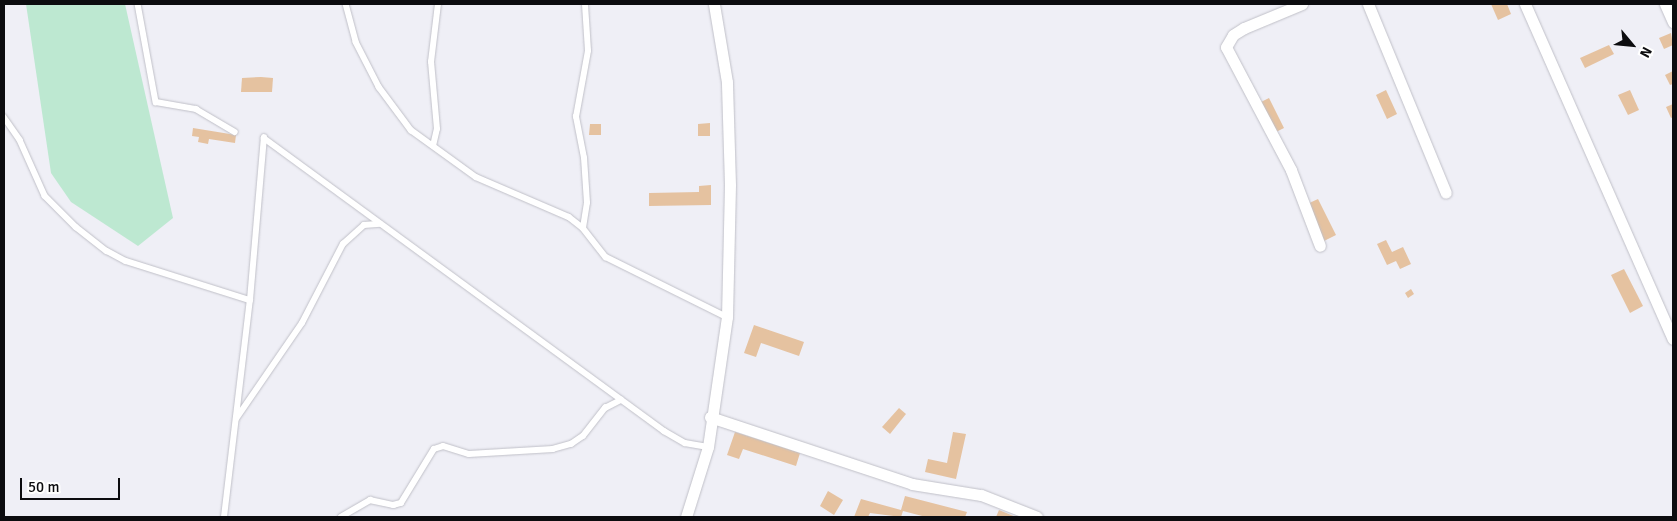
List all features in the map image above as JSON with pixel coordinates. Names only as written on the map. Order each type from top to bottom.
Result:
[{"type":"street","points":[[686,517],[708,447],[710,417],[727,316],[730,185],[727,82],[714,4]]},
{"type":"street","points":[[1302,4],[1244,28],[1233,35],[1226,47],[1291,170],[1320,246]]},
{"type":"street","points":[[1368,4],[1446,193]]},
{"type":"street","points":[[1525,4],[1673,339]]},
{"type":"street","points":[[1665,4],[1673,22]]},
{"type":"street","points":[[710,417],[912,484],[981,495],[1037,517]]},
{"type":"lane","points":[[138,4],[156,102],[196,108],[235,132]]},
{"type":"lane","points":[[346,4],[356,42],[379,87],[410,130],[476,177],[569,217],[583,228],[606,257],[727,316]]},
{"type":"lane","points":[[433,146],[437,129],[431,62],[438,4]]},
{"type":"lane","points":[[583,228],[587,203],[584,158],[576,118],[588,50],[585,4]]},
{"type":"lane","points":[[4,117],[20,140],[45,196],[76,227],[107,251],[126,261],[250,300]]},
{"type":"lane","points":[[224,517],[250,300],[264,138],[621,400],[685,443],[708,447]]},
{"type":"lane","points":[[236,420],[307,315],[343,244],[364,225],[380,224]]},
{"type":"lane","points":[[341,517],[370,500],[393,505],[401,503],[434,448],[443,446],[469,454],[553,449],[571,444],[583,436],[605,408],[621,400]]},
{"type":"green space","points":[[26,4],[125,4],[173,218],[138,246],[71,202],[51,173]]},
{"type":"building","points":[[1491,4],[1507,4],[1511,14],[1498,20]]},
{"type":"building","points":[[1671,33],[1673,45],[1664,49],[1659,38]]},
{"type":"building","points":[[1609,45],[1614,54],[1585,68],[1580,58]]},
{"type":"building","points":[[1673,71],[1673,84],[1670,85],[1665,75]]},
{"type":"building","points":[[242,78],[273,78],[272,92],[241,92]]},
{"type":"building","points":[[1386,90],[1397,114],[1387,119],[1376,95]]},
{"type":"building","points":[[1630,90],[1639,110],[1628,115],[1618,95]]},
{"type":"building","points":[[1269,98],[1284,128],[1274,133],[1259,103]]},
{"type":"building","points":[[1673,104],[1673,117],[1671,118],[1666,107]]},
{"type":"building","points":[[710,123],[710,136],[698,136],[698,124]]},
{"type":"building","points":[[590,124],[601,124],[601,135],[589,135]]},
{"type":"building","points":[[193,128],[236,135],[235,143],[209,139],[208,144],[198,142],[199,137],[192,136]]},
{"type":"building","points":[[711,185],[711,205],[649,206],[649,193],[699,192],[699,186]]},
{"type":"building","points":[[1318,199],[1336,235],[1324,241],[1305,205]]},
{"type":"building","points":[[1386,240],[1392,252],[1403,247],[1411,264],[1400,269],[1396,261],[1387,265],[1377,244]]},
{"type":"building","points":[[1624,269],[1643,306],[1630,313],[1611,275]]},
{"type":"building","points":[[1411,289],[1414,294],[1408,298],[1405,293]]},
{"type":"building","points":[[754,325],[804,342],[799,356],[761,343],[756,357],[744,353]]},
{"type":"building","points":[[899,408],[906,414],[890,434],[882,427]]},
{"type":"building","points":[[735,432],[800,453],[796,466],[743,449],[739,459],[727,455]]},
{"type":"building","points":[[953,432],[966,434],[956,479],[925,472],[928,459],[947,463]]},
{"type":"building","points":[[828,491],[843,500],[834,515],[820,506]]},
{"type":"building","points":[[905,496],[967,512],[965,517],[926,517],[903,511],[901,517],[870,513],[868,517],[854,517],[861,499],[901,510]]},
{"type":"building","points":[[999,510],[1016,517],[996,517]]}]
